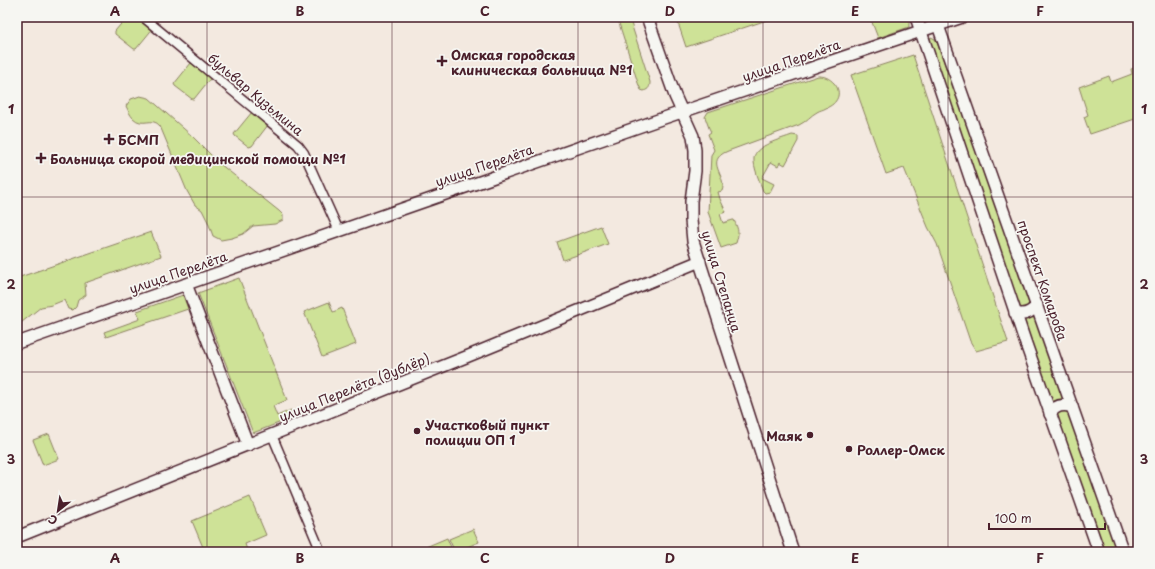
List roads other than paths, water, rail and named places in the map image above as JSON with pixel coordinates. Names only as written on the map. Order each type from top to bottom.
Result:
[{"type":"main road","name":"улица Степанца","points":[[647,17],[676,96],[693,136],[695,171],[690,220],[693,241],[793,552]]},
{"type":"main road","points":[[916,17],[1015,313],[1099,552]]},
{"type":"main road","name":"улица Перелёта","points":[[17,343],[920,31],[936,21],[962,17]]},
{"type":"main road","name":"проспект Комарова","points":[[936,21],[1124,552]]},
{"type":"main road","name":"улица Перелёта (дублёр)","points":[[17,537],[466,357],[700,261]]},
{"type":"main road","points":[[186,284],[248,445]]},
{"type":"main road","points":[[1015,313],[1029,313],[1037,305]]},
{"type":"main road","points":[[1050,414],[1056,407],[1062,405],[1072,407]]},
{"type":"street","name":"бульвар Кузьмина","points":[[143,17],[298,145],[304,153],[339,231]]},
{"type":"street","points":[[272,435],[321,552]]},
{"type":"place","name":"Омская городская клиническая больница №1","points":[[442,61]]},
{"type":"place","name":"БСМП","points":[[109,139]]},
{"type":"place","name":"Больница скорой медицинской помощи №1","points":[[41,158]]},
{"type":"place","name":"Участковый пункт полиции ОП 1","points":[[417,431]]},
{"type":"place","name":"Маяк","points":[[810,435]]},
{"type":"place","name":"Роллер-Омск","points":[[849,449]]}]
